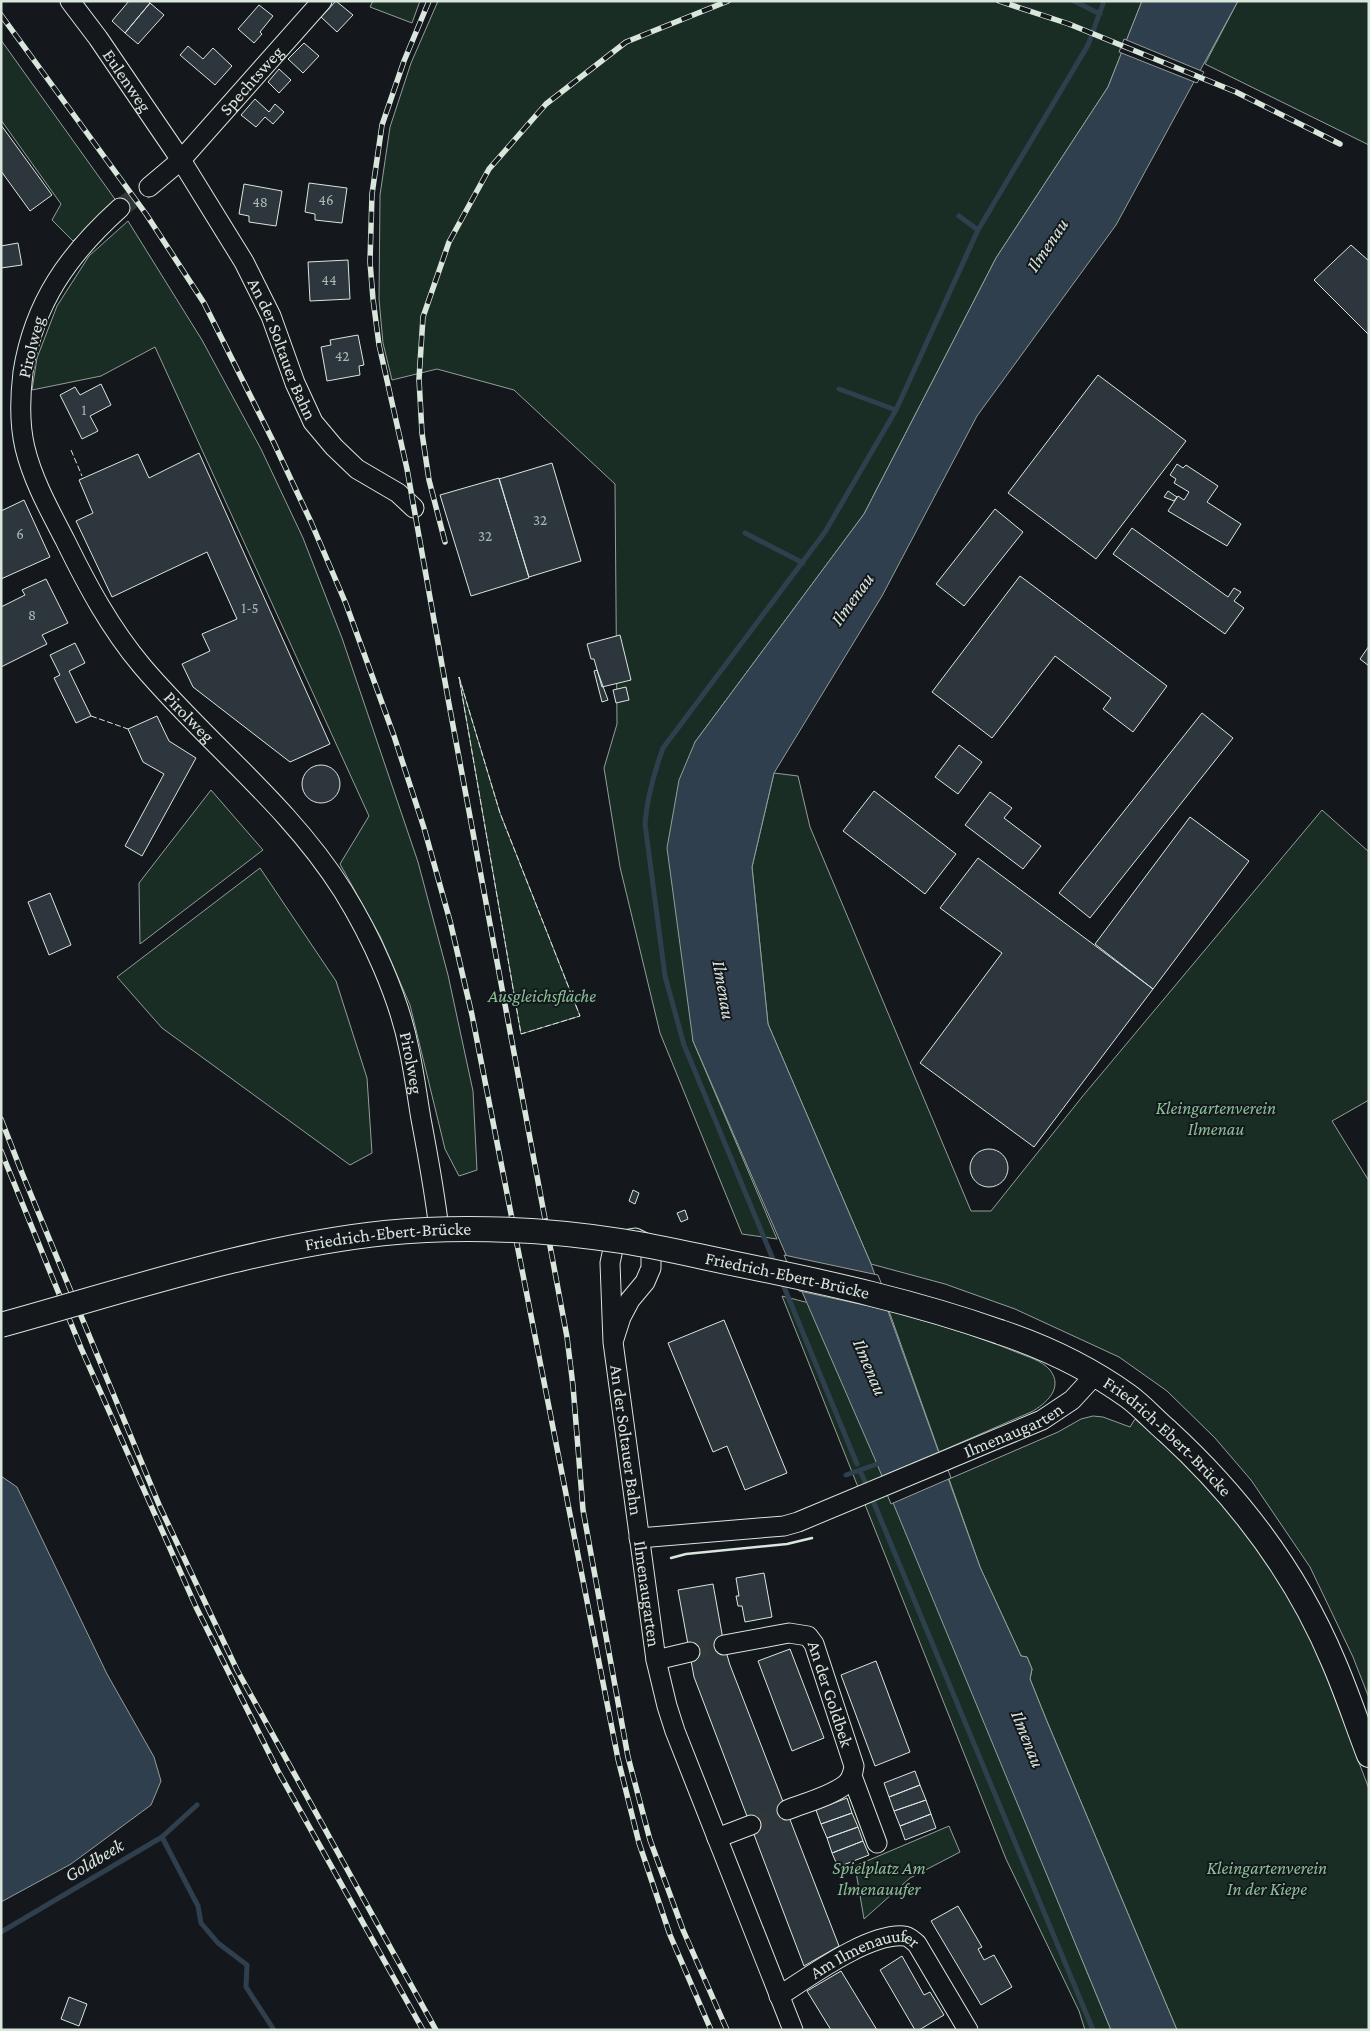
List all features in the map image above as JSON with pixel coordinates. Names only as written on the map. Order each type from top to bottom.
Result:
[{"type":"main road","name":"Friedrich-Ebert-Brücke","points":[[1,1325],[215,1265],[276,1251],[386,1233],[494,1228],[533,1230],[623,1241],[848,1287],[929,1308],[1055,1353],[1095,1375],[1129,1397],[1196,1457],[1236,1502],[1275,1554],[1306,1606],[1334,1662],[1369,1755]]},
{"type":"street","name":"Eulenweg","points":[[70,1],[98,38],[180,160]]},
{"type":"street","name":"Spechtsweg","points":[[180,160],[322,1]]},
{"type":"street","points":[[149,188],[180,160]]},
{"type":"street","name":"An der Soltauer Bahn","points":[[180,160],[244,262],[271,316],[295,383],[313,422],[334,447],[357,469],[398,493],[414,508]]},
{"type":"street","name":"Pirolweg","points":[[120,208],[102,224],[65,266],[35,321],[26,352],[22,384],[20,422],[25,450],[36,482],[85,578],[103,612],[127,648],[167,694],[283,812],[315,851],[343,890],[370,938],[390,985],[409,1046],[439,1230]]},
{"type":"street","name":"An der Soltauer Bahn","points":[[613,1342],[621,1317],[630,1300],[645,1282],[651,1268],[651,1253],[645,1243],[635,1238],[623,1240],[613,1249],[610,1262],[613,1342],[639,1538]]},
{"type":"street","name":"Ilmenaugarten","points":[[793,2030],[675,1731],[667,1706],[656,1660],[639,1538],[784,1526],[804,1520],[1042,1420],[1072,1400],[1095,1375]]},
{"type":"street","name":"An der Goldbek","points":[[724,1645],[789,1633],[808,1636],[814,1644],[851,1755],[854,1766],[852,1776],[877,1843]]},
{"type":"street","points":[[656,1660],[690,1652]]},
{"type":"street","points":[[787,1810],[832,1792],[846,1784],[852,1776]]},
{"type":"street","points":[[718,1838],[751,1825]]},
{"type":"street","name":"Am Ilmenauufer","points":[[779,1996],[851,1952],[887,1936],[907,1936],[917,1944],[968,2030]]},
{"type":"green space","points":[[373,1],[420,1],[412,23],[370,7]]},
{"type":"green space","points":[[438,1],[1142,1],[1108,87],[996,258],[864,514],[695,742],[693,1041],[777,1239],[742,1234],[660,1033],[620,867],[604,768],[617,724],[615,484],[514,390],[437,369],[392,380],[383,343],[379,299],[380,195],[390,127],[411,63]]},
{"type":"green space","points":[[1238,1],[1369,1],[1369,145],[1205,64]]},
{"type":"green space","points":[[1,40],[117,202],[73,241],[52,220],[61,204],[1,120]]},
{"type":"green space","points":[[128,221],[202,340],[261,449],[303,538],[342,638],[418,862],[448,975],[473,1091],[477,1170],[459,1176],[445,1149],[410,1005],[380,936],[340,864],[369,816],[155,347],[101,376],[32,390],[37,358],[57,306],[89,256]]},
{"type":"green space","name":"Ausgleichsfläche","points":[[459,677],[500,813],[580,1016],[521,1034]]},
{"type":"green space","name":"Kleingartenverein Ilmenau","points":[[774,773],[798,776],[810,827],[971,1211],[991,1211],[1082,1097],[1322,810],[1369,852],[1369,1100],[1332,1121],[1369,1181],[1369,1698],[1353,1657],[1310,1567],[1251,1480],[1215,1438],[1167,1391],[1119,1357],[1015,1309],[945,1284],[871,1264],[768,1024],[752,867]]},
{"type":"green space","points":[[211,790],[263,850],[140,944],[139,883]]},
{"type":"green space","points":[[260,868],[336,981],[367,1078],[372,1153],[350,1165],[162,1028],[117,977]]},
{"type":"green space","points":[[782,1296],[813,1304],[1111,2030],[1085,2030],[1079,2011],[1006,1859]]},
{"type":"green space","points":[[889,1311],[969,1335],[1030,1357],[1050,1370],[1054,1377],[1054,1389],[1042,1405],[1031,1412],[939,1452]]},
{"type":"green space","name":"Kleingartenverein In der Kiepe","points":[[1093,1416],[1103,1417],[1130,1427],[1135,1419],[1190,1468],[1233,1516],[1284,1588],[1315,1646],[1369,1789],[1369,2030],[1177,2030],[1046,1719],[1030,1679],[1032,1669],[1027,1657],[1021,1656],[980,1567],[949,1479],[1058,1432],[1081,1419]]},
{"type":"green space","name":"Spielplatz Am Ilmenauufer","points":[[949,1826],[960,1852],[910,1878],[864,1919],[855,1866]]},
{"type":"water","name":"Ilmenau","points":[[1142,1],[1238,1],[1116,225],[977,416],[882,596],[774,773],[752,867],[768,1024],[871,1264],[980,1567],[1021,1656],[1027,1657],[1032,1669],[1030,1679],[1046,1719],[1177,2030],[1111,2030],[877,1464],[693,1041],[667,848],[679,780],[695,742],[864,514],[996,258],[1108,87]]},
{"type":"water","points":[[1,1476],[17,1487],[107,1674],[154,1757],[161,1781],[151,1805],[71,1864],[1,1902]]},
{"type":"pier","points":[[1124,39],[1204,72],[1197,83],[1119,52]]},
{"type":"pier","points":[[784,1255],[878,1275],[892,1311],[799,1291]]},
{"type":"pier","points":[[941,1451],[951,1478],[891,1504],[880,1477]]},
{"type":"building","points":[[129,1],[148,1],[150,3],[125,33],[112,21]]},
{"type":"building","points":[[336,1],[353,15],[337,32],[321,17]]},
{"type":"building","points":[[150,3],[164,15],[138,44],[125,33]]},
{"type":"building","points":[[259,5],[273,16],[254,43],[238,29]]},
{"type":"building","points":[[304,43],[319,56],[303,73],[288,59]]},
{"type":"building","points":[[188,46],[203,59],[213,48],[232,66],[215,85],[180,55]]},
{"type":"building","points":[[279,69],[291,80],[279,93],[268,82]]},
{"type":"building","points":[[255,99],[269,112],[275,104],[284,112],[273,124],[265,117],[256,127],[241,115]]},
{"type":"building","points":[[1,125],[52,195],[30,211],[1,171]]},
{"type":"building","points":[[309,183],[347,188],[342,223],[315,220],[315,214],[305,212]]},
{"type":"building","points":[[244,184],[282,191],[276,226],[249,222],[249,216],[239,214]]},
{"type":"building","points":[[18,243],[22,265],[1,268],[1,246]]},
{"type":"building","points":[[1351,245],[1369,261],[1369,335],[1314,280]]},
{"type":"building","points":[[348,260],[350,299],[310,301],[308,262]]},
{"type":"building","points":[[358,335],[364,365],[359,366],[360,375],[327,381],[321,347],[331,345],[330,340]]},
{"type":"building","points":[[1098,375],[1186,441],[1096,559],[1008,493]]},
{"type":"building","points":[[101,384],[111,405],[90,416],[98,431],[82,439],[60,395],[75,387],[80,395]]},
{"type":"building","points":[[199,453],[330,744],[290,762],[193,687],[182,664],[210,651],[202,634],[237,619],[207,552],[112,597],[76,521],[93,513],[79,480],[138,454],[149,478]]},
{"type":"building","points":[[552,463],[581,561],[529,577],[499,479]]},
{"type":"building","points":[[1177,464],[1183,468],[1186,465],[1218,486],[1207,502],[1241,524],[1227,546],[1168,511],[1178,496],[1184,500],[1189,492],[1174,483],[1176,479],[1170,475]]},
{"type":"building","points":[[499,478],[529,578],[471,596],[440,495]]},
{"type":"building","points":[[1168,491],[1177,497],[1174,501],[1164,497]]},
{"type":"building","points":[[24,500],[50,557],[1,579],[1,511]]},
{"type":"building","points":[[995,509],[1023,532],[964,606],[936,584]]},
{"type":"building","points":[[1132,528],[1228,597],[1234,588],[1241,592],[1234,601],[1244,608],[1225,634],[1113,554]]},
{"type":"building","points":[[1020,576],[1167,686],[1133,732],[1103,709],[1111,698],[1055,656],[992,738],[932,692]]},
{"type":"building","points":[[46,579],[68,623],[42,635],[47,644],[1,667],[1,607],[25,595],[22,590]]},
{"type":"building","points":[[620,635],[631,680],[602,687],[594,659],[591,659],[587,644]]},
{"type":"building","points":[[75,643],[85,663],[69,671],[91,716],[76,723],[54,678],[60,675],[50,655]]},
{"type":"building","points":[[1369,646],[1369,666],[1360,659]]},
{"type":"building","points":[[597,670],[608,700],[602,702],[594,671]]},
{"type":"building","points":[[626,687],[629,700],[616,703],[613,690]]},
{"type":"building","points":[[1202,713],[1233,738],[1090,918],[1059,893]]},
{"type":"building","points":[[157,716],[169,741],[196,758],[142,856],[125,846],[164,774],[143,762],[128,729]]},
{"type":"building","points":[[959,745],[982,762],[958,794],[935,777]]},
{"type":"building","points":[[321,765],[335,770],[340,784],[335,798],[321,803],[307,798],[302,784],[307,770]]},
{"type":"building","points":[[874,791],[956,854],[925,894],[843,831]]},
{"type":"building","points":[[990,792],[1012,808],[1004,818],[1041,846],[1023,869],[965,825]]},
{"type":"building","points":[[1190,817],[1249,861],[1153,989],[1095,944]]},
{"type":"building","points":[[978,858],[1153,989],[1034,1147],[920,1063],[1002,953],[940,908]]},
{"type":"building","points":[[50,893],[71,945],[49,955],[28,902]]},
{"type":"building","points":[[989,1149],[1002,1155],[1008,1168],[1002,1181],[989,1187],[976,1181],[970,1168],[976,1155]]},
{"type":"building","points":[[633,1190],[639,1193],[635,1204],[629,1201]]},
{"type":"building","points":[[685,1210],[688,1219],[681,1222],[677,1213]]},
{"type":"building","points":[[724,1320],[787,1473],[745,1490],[727,1446],[713,1452],[668,1343]]},
{"type":"building","points":[[764,1573],[772,1617],[745,1622],[742,1606],[738,1606],[736,1596],[739,1596],[736,1578]]},
{"type":"building","points":[[713,1584],[724,1645],[730,1665],[839,1946],[804,1966],[694,1677],[678,1590]]},
{"type":"building","points":[[790,1649],[824,1738],[792,1751],[758,1661]]},
{"type":"building","points":[[876,1661],[910,1752],[875,1766],[841,1675]]},
{"type":"building","points":[[915,1771],[920,1785],[889,1797],[884,1783]]},
{"type":"building","points":[[920,1785],[926,1800],[894,1811],[889,1797]]},
{"type":"building","points":[[847,1798],[852,1813],[821,1824],[816,1810]]},
{"type":"building","points":[[926,1800],[931,1814],[900,1826],[894,1811]]},
{"type":"building","points":[[852,1813],[858,1827],[827,1838],[821,1824]]},
{"type":"building","points":[[931,1814],[936,1828],[905,1840],[900,1826]]},
{"type":"building","points":[[858,1827],[863,1841],[832,1853],[827,1838]]},
{"type":"building","points":[[863,1841],[869,1855],[838,1867],[832,1853]]},
{"type":"building","points":[[958,1906],[982,1947],[978,1949],[984,1960],[994,1955],[1012,1987],[981,2005],[931,1921]]},
{"type":"building","points":[[902,1956],[924,1995],[930,1992],[944,2015],[919,2030],[915,2030],[880,1970]]},
{"type":"building","points":[[841,1971],[877,2030],[831,2030],[807,1991]]},
{"type":"building","points":[[69,1997],[87,2004],[79,2026],[61,2019]]},
{"type":"waterway","points":[[1074,1],[1100,14]]},
{"type":"waterway","points":[[775,1264],[684,1045],[665,976],[645,824],[651,785],[663,748],[825,532],[896,410],[978,230],[1088,45],[1104,1]]},
{"type":"waterway","points":[[959,216],[978,230]]},
{"type":"waterway","points":[[839,389],[896,410]]},
{"type":"waterway","points":[[745,533],[803,563]]},
{"type":"waterway","points":[[782,1282],[857,1464]]},
{"type":"waterway","name":"Goldbeek","points":[[846,1475],[883,1462]]},
{"type":"waterway","points":[[861,1473],[868,1488]]},
{"type":"waterway","points":[[871,1496],[1093,2030]]},
{"type":"waterway","name":"Goldbeek","points":[[1,1932],[162,1837],[197,1805]]},
{"type":"waterway","points":[[162,1837],[198,1906],[201,1923],[218,1943],[247,1965],[246,1987],[274,2030]]},
{"type":"tunnel","points":[[120,208],[149,187]]},
{"type":"tunnel","points":[[690,1652],[724,1645]]},
{"type":"tunnel","points":[[751,1825],[787,1810]]},
{"type":"railway","points":[[429,1],[404,61],[382,125],[372,194],[370,262],[379,345],[407,469],[567,1337],[583,1510],[628,1757],[650,1840],[683,1930],[727,2030]]},
{"type":"railway","points":[[445,542],[429,480],[422,433],[419,379],[423,317],[449,242],[489,169],[546,104],[626,42],[728,1]]},
{"type":"railway","points":[[999,1],[1069,24],[1236,92],[1340,144]]},
{"type":"railway","points":[[1,15],[146,214],[204,303],[311,522],[346,604],[394,736],[424,828],[450,921],[472,1015],[618,1759],[639,1843],[670,1935],[711,2030]]},
{"type":"railway","points":[[1,1119],[160,1507],[237,1670],[436,2030]]},
{"type":"railway","points":[[1,1151],[81,1348],[196,1607],[278,1771],[423,2030]]},
{"type":"fence","points":[[71,450],[82,476]]},
{"type":"fence","points":[[459,677],[500,813],[580,1016],[521,1034],[459,677]]},
{"type":"fence","points":[[91,716],[128,729]]},
{"type":"wall","points":[[671,1558],[686,1554],[787,1544],[812,1538]]}]
